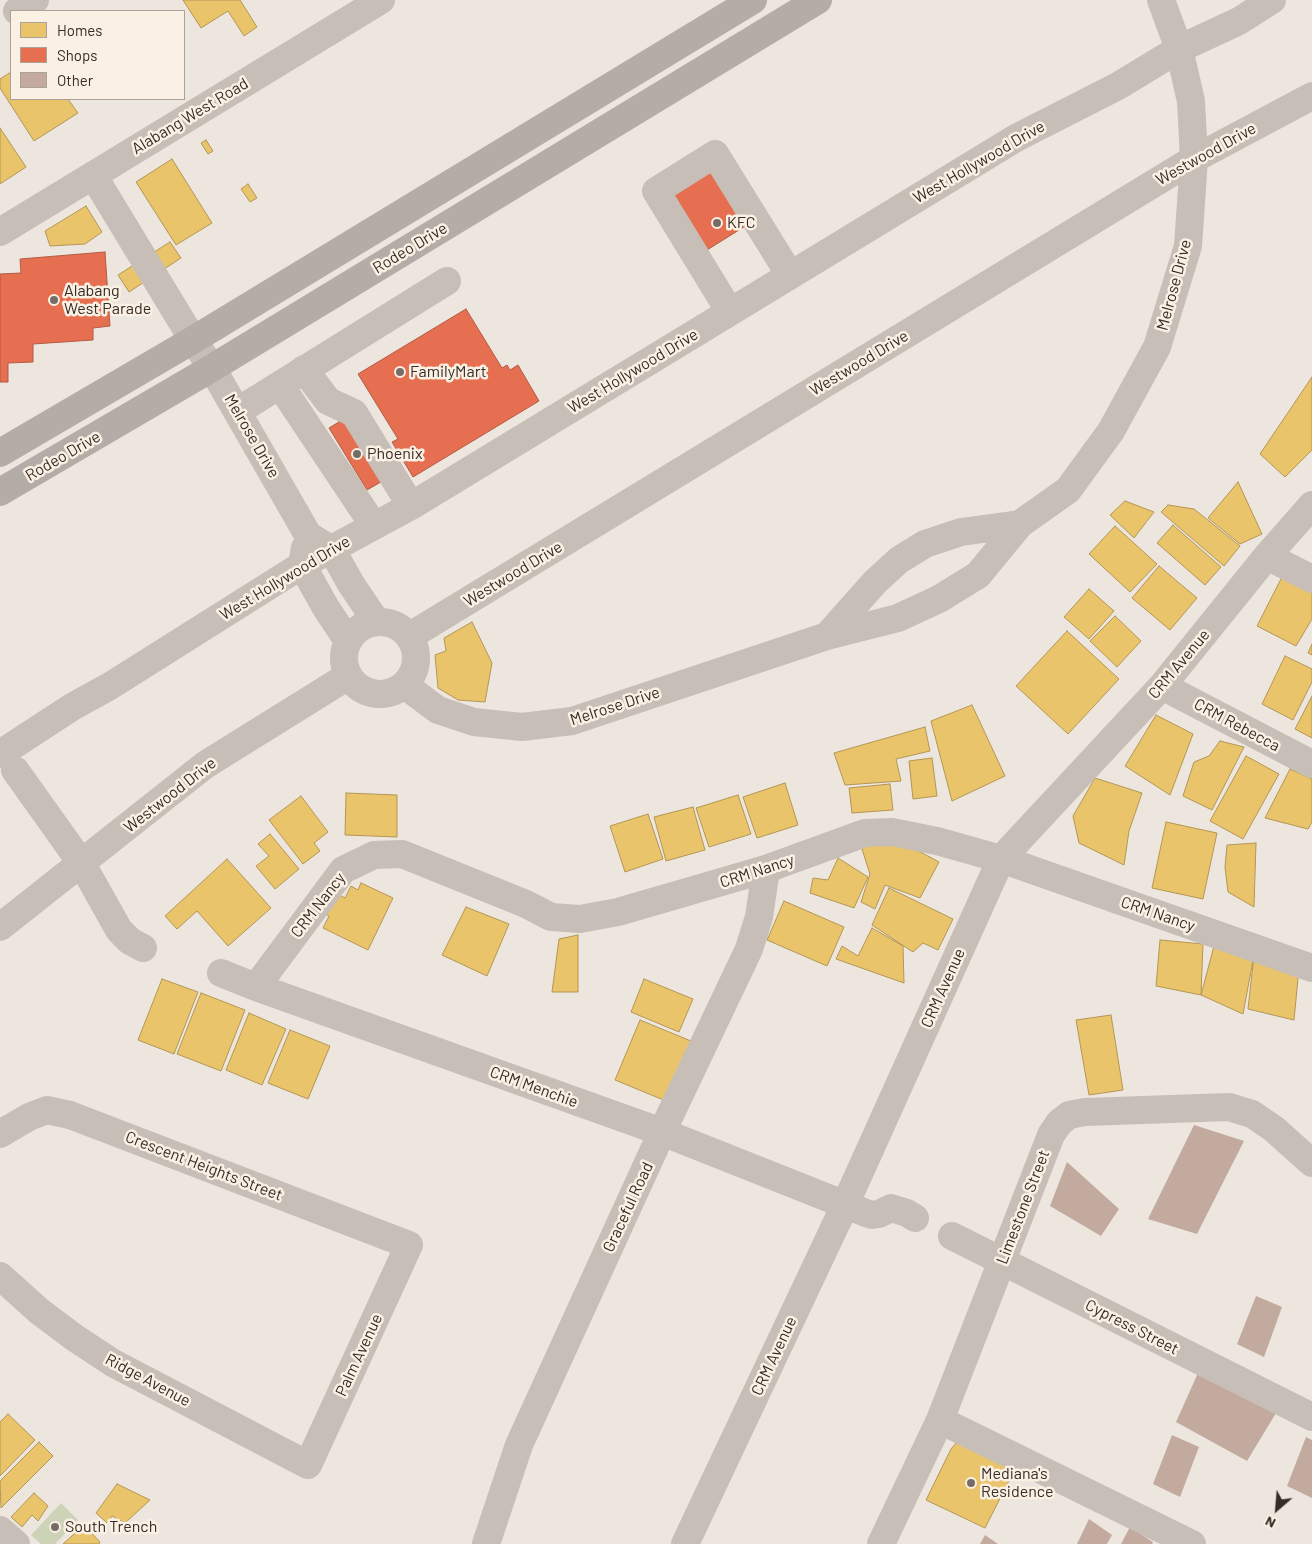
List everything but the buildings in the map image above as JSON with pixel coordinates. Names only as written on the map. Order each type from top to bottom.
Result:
[{"type":"main road","name":"Rodeo Drive","points":[[0,453],[193,340],[753,0]]},
{"type":"main road","name":"Rodeo Drive","points":[[0,492],[212,368],[818,0]]},
{"type":"street","points":[[19,10],[35,0]]},
{"type":"street","name":"Alabang West Road","points":[[0,232],[380,0]]},
{"type":"street","name":"Melrose Drive","points":[[406,684],[438,710],[474,722],[522,726],[572,721],[827,636],[898,618],[939,599],[978,575],[1020,524],[1068,490],[1111,431],[1157,347],[1188,246],[1194,159],[1192,101],[1179,49],[1161,0]]},
{"type":"street","name":"West Hollywood Drive","points":[[8,762],[72,707],[110,686],[302,565],[411,506],[1016,138],[1118,86],[1179,49],[1239,21],[1272,0]]},
{"type":"street","name":"Westwood Drive","points":[[410,636],[1194,159],[1312,96]]},
{"type":"street","points":[[730,312],[656,192],[715,154],[790,275]]},
{"type":"street","name":"Melrose Drive","points":[[93,175],[238,411],[308,535],[332,550],[351,584],[376,621]]},
{"type":"street","points":[[238,411],[447,281]]},
{"type":"street","points":[[304,370],[328,401],[354,413],[411,506]]},
{"type":"street","points":[[280,385],[374,526]]},
{"type":"street","name":"CRM Avenue","points":[[685,1544],[845,1205],[1001,859],[1162,686],[1267,556],[1312,505]]},
{"type":"street","name":"Melrose Drive","points":[[827,636],[875,582],[899,560],[925,544],[960,532],[1020,524]]},
{"type":"street","points":[[308,535],[302,565],[326,608],[348,641]]},
{"type":"street","points":[[1267,556],[1312,579]]},
{"type":"street","points":[[376,621],[388,622],[401,627],[410,636],[416,648],[417,661],[414,673],[406,684],[397,690],[386,694],[375,694],[355,684],[348,676],[344,664],[344,652],[354,631],[376,621]]},
{"type":"street","name":"Westwood Drive","points":[[0,928],[205,765],[348,676]]},
{"type":"street","name":"CRM Rebecca","points":[[1162,686],[1312,764]]},
{"type":"street","points":[[8,762],[82,864],[119,930],[130,941],[142,948]]},
{"type":"street","name":"CRM Nancy","points":[[256,987],[343,870],[374,855],[402,854],[526,904],[551,917],[580,919],[618,912],[766,869],[865,833],[892,832],[937,841],[1001,859],[1312,968]]},
{"type":"street","name":"Graceful Road","points":[[486,1544],[519,1445],[662,1132],[749,949],[759,917],[766,869]]},
{"type":"street","name":"CRM Menchie","points":[[221,973],[662,1132],[872,1215],[891,1208],[907,1213],[915,1218]]},
{"type":"street","name":"Limestone Street","points":[[881,1544],[940,1420],[1051,1135],[1059,1123],[1069,1115],[1085,1112],[1229,1107],[1252,1114],[1274,1130],[1312,1163]]},
{"type":"street","name":"Crescent Heights Street","points":[[0,1134],[29,1117],[47,1110],[70,1115],[409,1246]]},
{"type":"street","name":"Cypress Street","points":[[952,1236],[1310,1411]]},
{"type":"street","name":"Palm Avenue","points":[[308,1465],[409,1246]]},
{"type":"street","name":"Ridge Avenue","points":[[0,1276],[39,1311],[113,1363],[308,1465]]},
{"type":"street","points":[[940,1420],[1192,1544]]},
{"type":"street","points":[[0,1530],[16,1544]]},
{"type":"green space","name":"South Trench","points":[[61,1503],[78,1520],[55,1544],[41,1544],[31,1535]]},
{"type":"place","name":"KFC","points":[[717,223]]},
{"type":"place","name":"Alabang West Parade","points":[[54,300]]},
{"type":"place","name":"FamilyMart","points":[[400,372]]},
{"type":"place","name":"Phoenix","points":[[357,454]]},
{"type":"place","name":"Mediana's Residence","points":[[971,1483]]},
{"type":"place","name":"South Trench","points":[[55,1527]]}]
